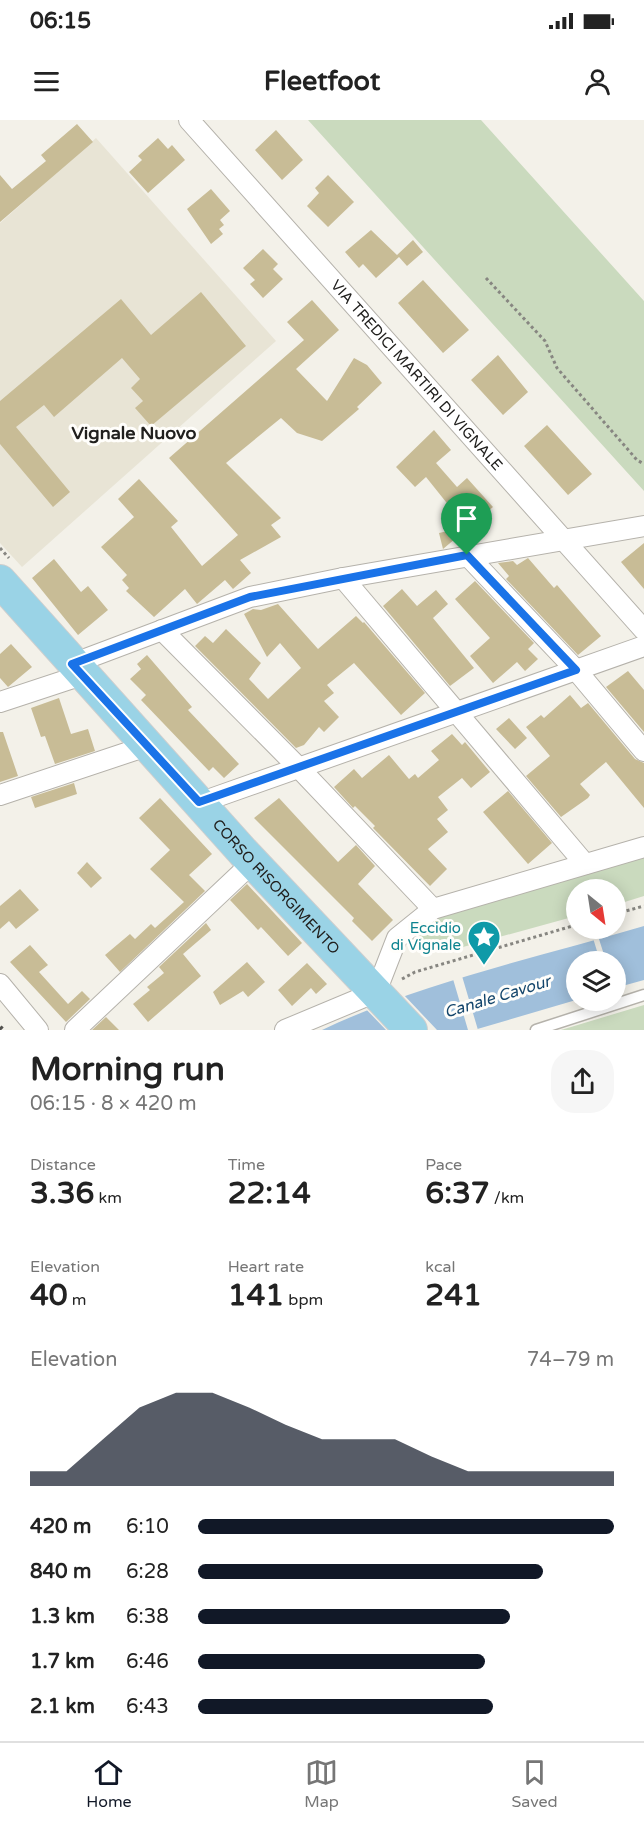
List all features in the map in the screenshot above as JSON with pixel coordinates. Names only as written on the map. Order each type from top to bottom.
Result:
[{"type":"main road","name":"CORSO RISORGIMENTO","points":[[0,581],[253,862],[411,1030]]},
{"type":"street","name":"VIA TREDICI MARTIRI DI VIGNALE","points":[[189,120],[644,630]]},
{"type":"street","points":[[0,702],[162,630],[250,597],[467,555],[644,526]]},
{"type":"street","points":[[467,555],[576,670],[644,751]]},
{"type":"street","points":[[343,578],[585,864]]},
{"type":"street","points":[[162,630],[299,768],[433,909]]},
{"type":"street","points":[[199,802],[644,646]]},
{"type":"street","points":[[0,795],[147,746]]},
{"type":"street","points":[[285,1030],[379,995],[397,938],[433,909],[644,847]]},
{"type":"street","points":[[75,1030],[253,862]]},
{"type":"street","points":[[0,984],[38,1030]]},
{"type":"lane","points":[[536,1030],[644,995]]},
{"type":"path","points":[[486,278],[545,341],[557,368],[637,460],[644,464]]},
{"type":"path","points":[[626,911],[644,906]]},
{"type":"path","points":[[379,995],[415,972],[566,929]]},
{"type":"shaded area","points":[[96,138],[276,341],[22,567],[0,543],[0,223]]},
{"type":"green space","points":[[308,120],[481,120],[644,301],[644,491]]},
{"type":"green space","points":[[644,854],[644,896],[626,902],[626,879],[566,879],[566,919],[463,947],[422,953],[410,941],[422,925],[437,916]]},
{"type":"green space","points":[[644,1005],[644,1030],[561,1030],[626,1011]]},
{"type":"water","name":"Canale Cavour","points":[[644,926],[644,980],[626,985],[626,951],[566,951],[566,1003],[474,1030],[322,1030],[400,998],[480,972],[598,939],[626,939],[626,931]]},
{"type":"pier","points":[[593,939],[599,939],[603,951],[597,951]]},
{"type":"pier","points":[[462,976],[478,1030],[468,1030],[453,979]]},
{"type":"pier","points":[[403,994],[437,1030],[386,1030],[364,1007]]},
{"type":"building","points":[[77,124],[93,142],[0,222],[0,175],[12,189],[46,161],[41,155]]},
{"type":"building","points":[[276,130],[303,160],[282,180],[255,150]]},
{"type":"building","points":[[158,138],[168,149],[172,145],[185,160],[148,193],[129,172],[142,160],[138,156]]},
{"type":"building","points":[[328,175],[354,202],[328,227],[307,206],[319,193],[315,188]]},
{"type":"building","points":[[211,189],[230,211],[220,220],[224,225],[219,229],[223,234],[211,244],[187,209]]},
{"type":"building","points":[[371,230],[397,255],[413,240],[423,252],[407,266],[399,257],[376,278],[363,264],[359,268],[345,252]]},
{"type":"building","points":[[263,249],[278,264],[273,269],[283,279],[263,298],[250,284],[255,280],[243,268]]},
{"type":"building","points":[[423,280],[469,330],[443,353],[398,303]]},
{"type":"building","points":[[201,292],[246,346],[151,426],[135,408],[143,401],[131,388],[140,379],[122,358],[54,417],[44,405],[16,427],[70,492],[53,507],[0,444],[0,401],[121,299],[151,335]]},
{"type":"building","points":[[312,300],[339,330],[296,369],[327,401],[354,358],[367,365],[382,383],[357,407],[359,409],[322,441],[297,433],[281,418],[226,463],[281,518],[271,525],[281,537],[240,560],[251,573],[233,589],[225,580],[197,604],[185,589],[154,617],[126,591],[129,588],[122,580],[127,575],[101,547],[134,517],[118,499],[139,479],[178,521],[171,527],[202,566],[238,535],[169,458],[304,340],[287,322]]},
{"type":"building","points":[[498,355],[528,392],[503,415],[471,380]]},
{"type":"building","points":[[547,425],[592,474],[568,495],[524,446]]},
{"type":"building","points":[[434,430],[451,450],[436,463],[457,487],[467,478],[493,507],[443,549],[439,533],[466,527],[426,477],[415,487],[396,467]]},
{"type":"building","points":[[644,543],[644,589],[621,562]]},
{"type":"building","points":[[528,558],[554,588],[557,585],[601,636],[578,655],[506,579],[509,576],[498,563],[513,561],[517,565]]},
{"type":"building","points":[[54,559],[81,592],[88,586],[108,610],[78,635],[32,578]]},
{"type":"building","points":[[475,581],[534,643],[528,649],[538,659],[525,671],[517,662],[493,683],[470,656],[490,638],[455,599]]},
{"type":"building","points":[[402,589],[417,606],[436,590],[448,604],[433,618],[474,668],[450,686],[383,606]]},
{"type":"building","points":[[278,604],[318,649],[356,616],[364,622],[425,693],[401,715],[354,663],[327,685],[334,693],[324,701],[339,717],[324,732],[319,727],[304,745],[296,748],[195,646],[205,636],[213,643],[226,629],[261,663],[249,679],[268,699],[301,668],[280,643],[267,657],[244,614],[253,609],[261,610]]},
{"type":"building","points":[[11,644],[32,667],[8,687],[0,678],[0,654]]},
{"type":"building","points":[[147,655],[192,707],[188,710],[239,764],[224,778],[213,767],[209,771],[141,700],[146,695],[130,679],[141,669],[137,664]]},
{"type":"building","points":[[628,671],[644,690],[644,732],[606,687]]},
{"type":"building","points":[[570,695],[581,708],[588,703],[635,759],[644,763],[644,808],[606,762],[580,784],[590,795],[588,798],[561,817],[526,776],[550,756],[526,727],[541,715],[544,718]]},
{"type":"building","points":[[59,698],[71,734],[88,729],[95,751],[55,764],[45,736],[41,737],[31,708]]},
{"type":"building","points":[[509,718],[527,738],[515,749],[496,729]]},
{"type":"building","points":[[0,732],[3,732],[18,776],[0,782]]},
{"type":"building","points":[[452,734],[462,745],[465,742],[490,772],[471,788],[462,778],[438,797],[448,810],[437,819],[448,832],[428,849],[447,869],[430,886],[373,828],[375,826],[355,806],[353,808],[334,787],[354,769],[362,778],[389,755],[409,779],[415,774],[418,778],[439,760],[431,751]]},
{"type":"building","points":[[74,783],[77,794],[35,808],[31,797]]},
{"type":"building","points":[[508,791],[552,843],[528,864],[483,812]]},
{"type":"building","points":[[160,798],[212,854],[189,875],[205,891],[120,972],[105,955],[130,934],[135,939],[151,924],[155,928],[184,902],[150,869],[170,850],[139,818]]},
{"type":"building","points":[[279,798],[338,862],[356,845],[375,866],[358,884],[393,920],[372,941],[352,921],[354,918],[254,818]]},
{"type":"building","points":[[87,862],[102,878],[91,888],[77,873]]},
{"type":"building","points":[[247,884],[302,943],[288,956],[261,927],[258,930],[230,900]]},
{"type":"building","points":[[20,889],[39,910],[16,929],[9,921],[0,929],[0,906]]},
{"type":"building","points":[[206,923],[211,930],[183,954],[201,976],[148,1022],[133,1004],[150,990],[147,987],[164,973],[159,967]]},
{"type":"building","points":[[30,945],[48,965],[39,972],[68,1004],[82,991],[90,999],[66,1022],[10,962]]},
{"type":"building","points":[[247,962],[265,982],[248,997],[243,991],[220,1005],[213,992]]},
{"type":"building","points":[[307,963],[327,984],[316,994],[311,988],[292,1006],[278,990]]},
{"type":"building","points":[[106,1017],[119,1030],[92,1030]]},
{"type":"railway","points":[[0,1027],[3,1030]]},
{"type":"place","name":"Eccidio di Vignale","points":[[484,966]]},
{"type":"district","name":"Vignale Nuovo","points":[[134,433]]},
{"type":"route","points":[[467,555],[576,670],[199,802],[72,664],[250,597],[467,555]]}]
